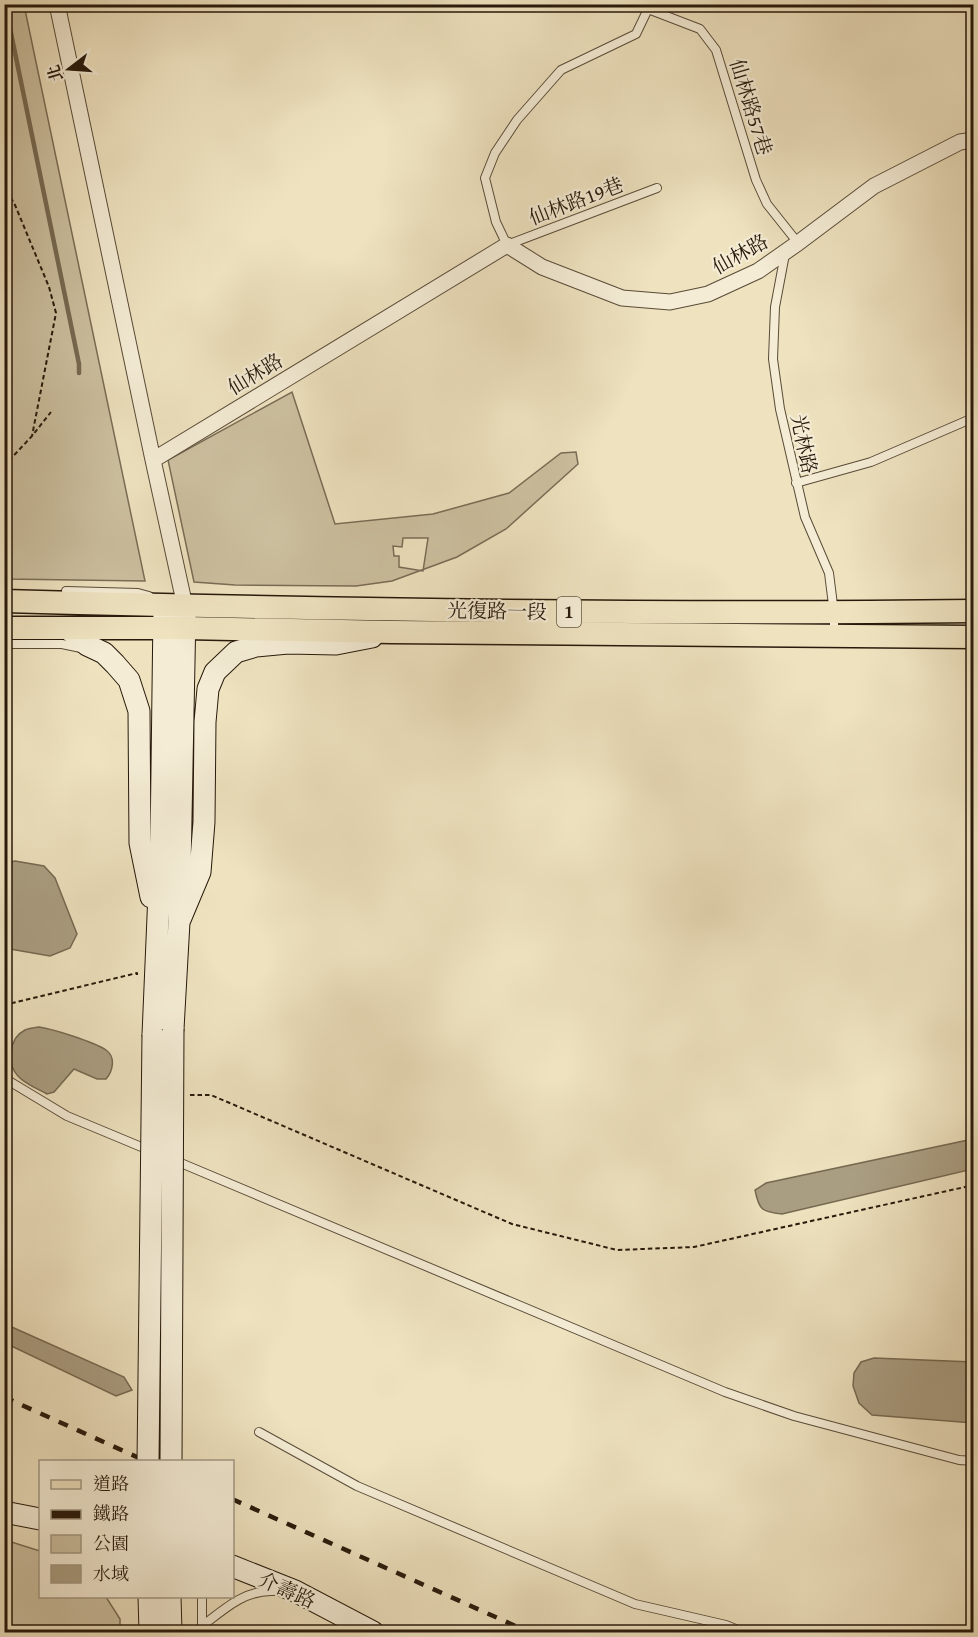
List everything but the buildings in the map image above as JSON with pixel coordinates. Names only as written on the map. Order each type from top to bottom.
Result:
[{"type":"main road","points":[[4,601],[174,617]]},
{"type":"main road","name":"光復路一段","points":[[174,617],[571,612],[974,612]]},
{"type":"main road","points":[[4,628],[67,628],[174,617]]},
{"type":"main road","name":"1","points":[[174,617],[391,632]]},
{"type":"main road","name":"光復路一段","points":[[391,632],[974,637]]},
{"type":"street","points":[[57,4],[153,460],[174,617],[179,922],[173,1029],[171,1460]]},
{"type":"street","name":"仙林路","points":[[153,460],[507,245],[542,267],[622,298],[670,302],[708,294],[758,271],[874,186],[960,142],[974,140]]},
{"type":"street","points":[[148,1460],[153,1035],[174,617]]},
{"type":"street","points":[[67,628],[87,645],[104,653],[129,681],[139,711],[140,843],[158,926]]},
{"type":"street","points":[[179,922],[200,872],[204,822],[205,722],[208,689],[215,672],[236,652],[256,646],[336,644],[391,632]]},
{"type":"street","points":[[4,1512],[39,1519]]},
{"type":"street","name":"介壽路","points":[[234,1567],[295,1591],[373,1632]]},
{"type":"street","points":[[170,1598],[171,1632]]},
{"type":"street","points":[[144,1600],[150,1632]]},
{"type":"lane","name":"仙林路57巷","points":[[646,7],[700,29],[716,50],[756,180],[767,204],[798,243]]},
{"type":"lane","points":[[507,245],[496,222],[485,178],[495,153],[518,120],[561,70],[636,34],[646,7]]},
{"type":"lane","name":"仙林路19巷","points":[[507,245],[657,188]]},
{"type":"lane","name":"光林路","points":[[785,253],[776,307],[773,359],[780,409],[805,517],[830,573],[834,636]]},
{"type":"lane","points":[[796,483],[871,462],[973,418]]},
{"type":"lane","points":[[60,591],[138,593],[174,617]]},
{"type":"lane","points":[[4,644],[62,644],[104,653]]},
{"type":"lane","points":[[4,1078],[67,1116],[725,1392],[794,1416],[959,1460],[974,1461]]},
{"type":"lane","points":[[259,1432],[357,1486],[635,1604],[743,1632]]},
{"type":"lane","points":[[202,1630],[226,1607],[245,1596],[262,1590],[295,1591]]},
{"type":"lane","points":[[202,1598],[202,1630]]},
{"type":"lane","points":[[143,1632],[144,1600]]},
{"type":"path","points":[[4,130],[10,148],[4,219]]},
{"type":"path","points":[[6,191],[15,205],[45,276],[56,313],[32,436]]},
{"type":"path","points":[[4,280],[7,296],[4,305]]},
{"type":"path","points":[[4,466],[51,412]]},
{"type":"path","points":[[4,1005],[137,973],[136,983]]},
{"type":"path","points":[[190,1095],[211,1095],[512,1224],[616,1250],[693,1247],[974,1185]]},
{"type":"green space","points":[[24,4],[145,581],[5,579],[4,5]]},
{"type":"green space","points":[[292,392],[335,524],[433,514],[509,493],[561,453],[576,452],[578,464],[506,529],[457,557],[423,569],[428,538],[403,538],[402,547],[393,546],[394,556],[399,556],[399,567],[420,571],[392,581],[356,586],[235,585],[194,582],[168,460]]},
{"type":"green space","points":[[5,1540],[39,1551],[39,1598],[107,1598],[120,1619],[120,1632],[5,1632]]},
{"type":"water","points":[[15,861],[44,866],[55,878],[77,934],[70,948],[50,956],[5,947],[5,863]]},
{"type":"water","points":[[39,1027],[73,1036],[106,1050],[111,1056],[112,1068],[106,1079],[97,1079],[74,1069],[54,1092],[47,1094],[24,1081],[14,1071],[11,1052],[15,1039],[20,1034],[30,1028]]},
{"type":"water","points":[[973,1139],[973,1169],[782,1214],[762,1209],[756,1197],[755,1190],[766,1183]]},
{"type":"water","points":[[5,1324],[124,1377],[132,1390],[116,1396],[5,1343]]},
{"type":"water","points":[[874,1358],[973,1362],[973,1423],[872,1415],[859,1403],[853,1386],[854,1373],[861,1362]]},
{"type":"waterway","points":[[5,4],[79,373]]},
{"type":"railway","points":[[4,1397],[144,1460]]},
{"type":"railway","points":[[234,1500],[529,1632]]}]
